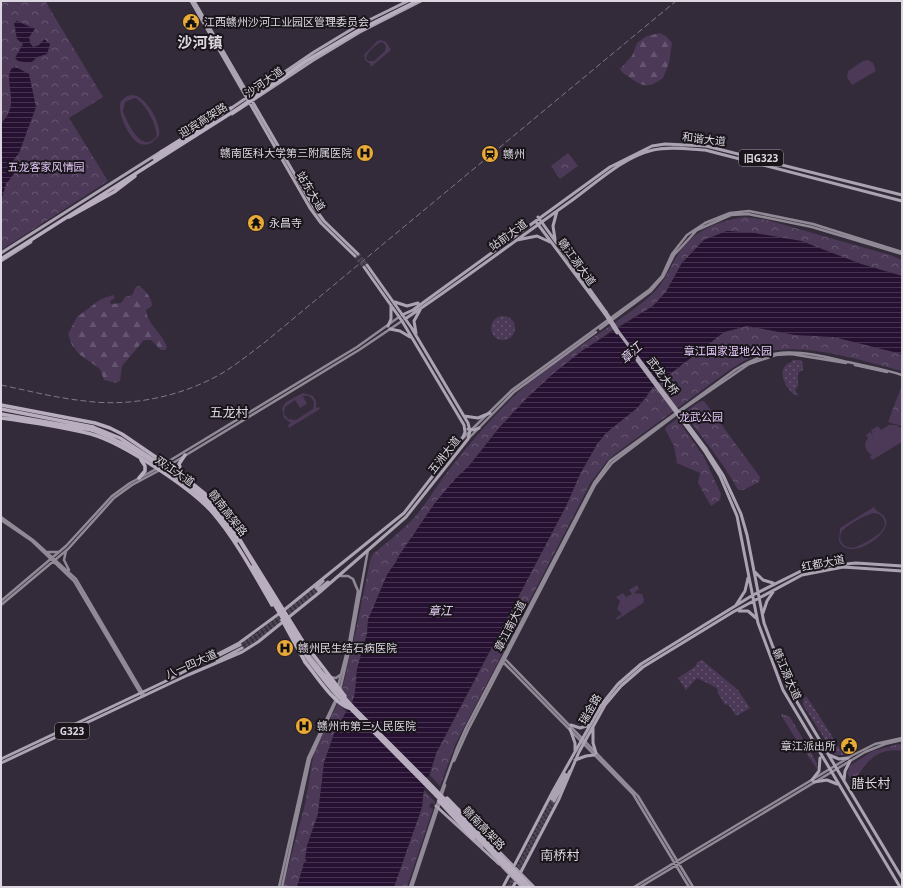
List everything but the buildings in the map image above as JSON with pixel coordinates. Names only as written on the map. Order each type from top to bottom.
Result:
[{"type":"highway","name":"迎宾高架路","points":[[1,257],[237,106],[306,60],[358,29],[412,1]]},
{"type":"highway","name":"迎宾高架路","points":[[1,257],[239,108],[306,61],[359,30],[417,1]]},
{"type":"highway","points":[[148,162],[169,145],[231,108]]},
{"type":"highway","points":[[55,224],[82,211],[135,176]]},
{"type":"highway","name":"双江大道","points":[[1,405],[93,429],[158,470],[192,494],[216,518],[237,546],[283,622],[305,662],[343,706],[351,707]]},
{"type":"highway","name":"赣南高架路","points":[[2,409],[93,429],[119,441],[194,492],[214,511],[239,545],[308,660],[327,684],[351,707]]},
{"type":"highway","name":"赣南高架路","points":[[1,414],[71,424]]},
{"type":"highway","name":"双江大道","points":[[1,418],[122,434],[167,464],[208,496],[227,519],[302,640],[351,707]]},
{"type":"highway","points":[[71,424],[93,429]]},
{"type":"highway","points":[[182,475],[179,464],[186,455]]},
{"type":"highway","points":[[139,458],[146,468],[144,473],[139,478]]},
{"type":"highway","points":[[351,707],[425,782],[447,811],[473,838]]},
{"type":"highway","points":[[425,782],[432,784],[477,829]]},
{"type":"highway","name":"赣南高架路","points":[[425,782],[525,887]]},
{"type":"highway","name":"赣南高架路","points":[[425,782],[530,887]]},
{"type":"main road","name":"站东大道","points":[[192,1],[251,102],[310,208],[317,218],[356,255]]},
{"type":"main road","name":"沙河大道","points":[[1,257],[248,97],[314,52],[357,26],[408,1]]},
{"type":"main road","name":"沙河大道","points":[[1,257],[135,176],[312,61],[360,32],[420,1]]},
{"type":"main road","name":"和谐大道","points":[[621,160],[652,146],[665,144],[706,146],[902,196]]},
{"type":"main road","name":"和谐大道","points":[[625,163],[654,150],[676,148],[705,150],[902,201]]},
{"type":"main road","name":"站前大道","points":[[399,317],[427,299],[538,217],[621,160]]},
{"type":"main road","name":"站前大道","points":[[402,321],[625,163]]},
{"type":"main road","points":[[557,210],[553,226],[556,241],[564,247]]},
{"type":"main road","points":[[462,438],[490,413],[512,390],[649,290],[662,276],[672,254],[683,240],[696,228],[715,218],[730,213],[749,212],[812,224],[902,253]]},
{"type":"main road","points":[[465,442],[510,395],[525,382],[651,291],[663,277],[681,245],[697,230],[716,220],[731,215],[748,214],[812,227],[902,253]]},
{"type":"main road","name":"赣江源大道","points":[[538,217],[606,313]]},
{"type":"main road","name":"赣江源大道","points":[[534,220],[606,313]]},
{"type":"main road","points":[[516,240],[537,236],[552,244]]},
{"type":"main road","points":[[1,601],[68,548],[114,498],[132,485],[330,364],[388,326],[399,317],[366,266],[403,314]]},
{"type":"main road","points":[[393,300],[401,305],[410,306],[427,299]]},
{"type":"main road","points":[[388,326],[391,319],[391,304]]},
{"type":"main road","points":[[417,337],[414,321],[421,308]]},
{"type":"main road","name":"武龙大桥","points":[[606,313],[705,450]]},
{"type":"main road","name":"五洲大道","points":[[368,550],[415,506],[465,442],[471,430],[403,314]]},
{"type":"main road","name":"五洲大道","points":[[367,544],[404,513],[462,438],[465,432],[464,425],[399,317]]},
{"type":"main road","points":[[167,464],[186,455],[359,350],[402,321]]},
{"type":"main road","points":[[390,330],[400,331],[413,339]]},
{"type":"main road","name":"章江南大道","points":[[411,887],[441,794],[459,748],[503,660],[595,485],[612,463],[681,410],[749,364],[776,355],[799,354],[902,376]]},
{"type":"main road","points":[[464,416],[478,418],[490,413]]},
{"type":"main road","points":[[464,425],[471,430],[479,428]]},
{"type":"main road","name":"赣江源大道","points":[[705,450],[723,475],[734,496],[747,535],[764,622],[788,688],[902,878]]},
{"type":"main road","name":"赣江源大道","points":[[705,450],[720,476],[737,516],[758,624],[783,690],[829,771],[900,887]]},
{"type":"main road","points":[[1,605],[54,559],[112,496],[139,478],[158,470]]},
{"type":"main road","points":[[1,518],[72,574]]},
{"type":"main road","points":[[1,518],[21,530],[46,551],[77,586],[143,694]]},
{"type":"main road","points":[[367,544],[317,589],[368,550]]},
{"type":"main road","name":"八一四大道","points":[[1,763],[143,694],[239,643],[278,615],[367,544]]},
{"type":"main road","points":[[68,548],[64,560],[80,584],[143,694]]},
{"type":"main road","points":[[46,551],[56,553],[63,550]]},
{"type":"main road","points":[[338,690],[351,643],[368,550]]},
{"type":"main road","name":"八一四大道","points":[[1,759],[188,674],[242,652],[289,618],[368,550]]},
{"type":"main road","name":"红都大道","points":[[753,595],[776,582],[801,571],[826,565],[856,563],[902,566]]},
{"type":"main road","name":"红都大道","points":[[754,602],[802,575],[843,567],[902,571]]},
{"type":"main road","points":[[753,569],[763,580],[776,582]]},
{"type":"main road","points":[[732,611],[745,591],[748,574]]},
{"type":"main road","points":[[280,887],[308,758],[337,698],[349,643],[358,591],[357,584],[352,578],[344,575],[337,576]]},
{"type":"main road","points":[[732,611],[748,611],[755,616],[758,624],[764,622],[766,601],[779,587]]},
{"type":"main road","name":"瑞金路","points":[[503,887],[553,791],[574,759],[606,698],[641,664],[732,611],[753,595]]},
{"type":"main road","name":"瑞金路","points":[[732,611],[754,602]]},
{"type":"main road","points":[[289,618],[306,649],[338,690]]},
{"type":"main road","points":[[289,634],[307,661],[337,698]]},
{"type":"main road","points":[[186,671],[241,646],[188,674]]},
{"type":"main road","points":[[503,660],[571,727],[635,797],[693,887]]},
{"type":"main road","points":[[326,675],[334,678],[341,675]]},
{"type":"main road","points":[[571,727],[582,728],[593,725],[593,743],[595,754]]},
{"type":"main road","points":[[553,800],[574,759],[575,743],[571,727]]},
{"type":"main road","points":[[640,887],[677,863],[875,744],[902,739]]},
{"type":"main road","points":[[824,749],[834,758],[849,760]]},
{"type":"main road","points":[[813,781],[820,768],[821,759],[818,752]]},
{"type":"main road","points":[[574,759],[595,754]]},
{"type":"main road","name":"瑞金路","points":[[513,887],[559,799],[574,759]]},
{"type":"main road","points":[[845,784],[845,771],[849,760]]},
{"type":"main road","points":[[813,781],[829,780],[839,787]]},
{"type":"main road","points":[[441,794],[497,849]]},
{"type":"main road","points":[[437,807],[510,874],[522,887]]},
{"type":"main road","points":[[477,829],[534,887]]},
{"type":"main road","points":[[473,838],[499,864]]},
{"type":"main road","points":[[634,887],[677,863]]},
{"type":"main road","points":[[677,863],[689,887]]},
{"type":"green space","name":"五龙客家风情园","points":[[1,1],[45,1],[103,97],[69,118],[108,181],[1,250]]},
{"type":"green space","points":[[660,33],[666,36],[672,43],[669,63],[663,78],[653,84],[642,85],[622,72],[620,69],[632,56],[637,43],[647,36]]},
{"type":"green space","points":[[381,40],[386,42],[391,50],[371,67],[365,60],[364,55],[377,41]],"holes":[[[382,42],[386,46],[385,51],[374,61],[368,61],[366,58],[375,46]]]},
{"type":"green space","points":[[868,60],[873,63],[876,71],[852,85],[847,77],[848,71],[863,61]]},
{"type":"green space","points":[[133,95],[143,100],[156,118],[159,136],[150,144],[144,145],[134,140],[124,124],[120,106],[121,101],[127,96]],"holes":[[[135,98],[139,100],[150,115],[155,128],[156,137],[150,141],[145,142],[136,135],[123,112],[125,102]]]},
{"type":"green space","points":[[568,153],[578,166],[560,179],[551,166]]},
{"type":"green space","points":[[745,217],[767,220],[890,255],[902,260],[902,276],[861,264],[801,241],[754,233],[727,231],[704,240],[682,263],[666,292],[653,306],[611,331],[554,373],[527,398],[499,428],[469,466],[435,503],[387,575],[368,620],[367,634],[357,669],[355,693],[352,703],[342,690],[370,561],[373,554],[401,530],[423,507],[442,479],[468,447],[495,415],[514,396],[546,370],[632,311],[654,293],[662,283],[683,247],[690,240],[706,229],[715,225],[725,221]]},
{"type":"green space","points":[[139,286],[146,292],[151,300],[152,306],[146,310],[149,320],[167,347],[165,350],[161,350],[151,340],[144,340],[122,366],[120,381],[116,383],[104,380],[100,369],[79,354],[72,345],[68,334],[77,317],[101,299],[113,295],[115,298],[110,301],[111,304],[121,303],[125,297],[132,295],[136,287]]},
{"type":"green space","points":[[503,316],[508,317],[514,323],[514,333],[508,339],[503,340],[498,339],[492,333],[491,328],[492,323],[498,317]]},
{"type":"green space","name":"章江国家湿地公园","points":[[747,326],[796,335],[834,337],[902,354],[902,371],[852,358],[816,351],[799,349],[761,353],[728,371],[607,461],[591,482],[455,745],[440,786],[430,775],[436,754],[566,506],[580,474],[597,444],[606,433],[637,408],[647,397],[650,390],[724,332]]},
{"type":"green space","points":[[793,360],[801,360],[803,364],[803,370],[798,373],[798,386],[795,390],[798,394],[797,396],[790,391],[783,379],[783,370],[785,366]]},
{"type":"green space","points":[[902,385],[902,426],[888,422]]},
{"type":"green space","points":[[303,393],[313,396],[316,401],[316,408],[319,407],[320,409],[289,428],[288,425],[291,423],[284,418],[282,408],[286,402]],"holes":[[[303,396],[312,399],[314,403],[313,409],[296,420],[288,419],[284,414],[285,407],[295,400],[300,408],[307,404]]]},
{"type":"green space","name":"龙武公园","points":[[704,401],[760,477],[759,482],[743,490],[738,490],[719,460],[684,413],[699,402]]},
{"type":"green space","points":[[677,419],[704,457],[721,494],[720,500],[711,506],[698,483],[700,473],[677,463],[674,446],[665,429]]},
{"type":"green space","points":[[889,425],[896,425],[901,428],[902,442],[872,460],[870,457],[872,455],[868,452],[866,447],[868,438],[866,435],[870,432],[873,435],[871,430],[878,426],[881,430]]},
{"type":"green space","points":[[874,507],[884,516],[886,520],[886,526],[882,533],[876,539],[860,548],[851,549],[844,547],[839,541],[840,528]],"holes":[[[874,513],[879,514],[884,520],[885,524],[883,529],[876,536],[862,544],[851,548],[845,546],[840,537],[843,530],[856,521]]]},
{"type":"green space","points":[[637,585],[639,589],[634,593],[642,594],[644,599],[643,603],[617,620],[616,618],[622,614],[617,609],[620,601],[616,597],[623,593],[626,597],[632,594],[629,590]]},
{"type":"green space","points":[[702,660],[738,690],[750,708],[736,716],[728,704],[725,705],[718,693],[717,688],[697,678],[686,690],[678,678],[696,666],[697,662]]},
{"type":"green space","points":[[806,696],[844,755],[836,755],[833,752],[803,705],[803,699]]},
{"type":"green space","points":[[338,703],[347,713],[336,728],[324,763],[318,814],[307,846],[307,860],[304,863],[297,887],[283,887],[305,804],[314,752]]},
{"type":"green space","points":[[781,715],[790,717],[817,763],[817,769],[799,744]]},
{"type":"green space","points":[[899,744],[902,745],[902,751],[885,751],[871,759],[861,771],[854,786],[848,774],[849,766],[873,751]]},
{"type":"green space","points":[[424,790],[435,802],[435,804],[431,803],[429,807],[433,809],[407,887],[394,887],[422,807]]},
{"type":"water","points":[[17,21],[35,29],[29,37],[30,43],[33,47],[39,45],[44,39],[50,44],[47,54],[37,57],[31,63],[18,61],[15,58],[23,44],[17,39],[14,23]]},
{"type":"water","points":[[14,66],[29,74],[36,107],[19,153],[12,162],[14,174],[6,184],[1,201],[1,123],[7,116],[10,108],[11,100],[9,77],[10,71]]},
{"type":"water","name":"章江","points":[[727,231],[754,233],[801,241],[861,264],[902,276],[902,354],[834,337],[796,335],[747,326],[724,332],[653,387],[637,408],[606,433],[597,444],[580,474],[566,506],[436,753],[423,794],[422,807],[394,887],[297,887],[304,863],[307,860],[305,859],[307,846],[318,814],[324,763],[336,728],[352,703],[355,693],[357,669],[367,634],[368,620],[387,575],[398,557],[435,503],[455,479],[469,466],[499,428],[527,398],[554,373],[583,350],[653,306],[666,292],[682,263],[704,240]]},
{"type":"tunnel","points":[[358,254],[367,265]]},
{"type":"tunnel","points":[[355,256],[364,267]]},
{"type":"tunnel","points":[[240,645],[255,636],[316,588]]},
{"type":"tunnel","points":[[242,648],[257,639],[318,590]]},
{"type":"tunnel","points":[[516,871],[552,799]]},
{"type":"tunnel","points":[[517,873],[554,801]]},
{"type":"tunnel","points":[[508,887],[514,876]]},
{"type":"tunnel","points":[[510,887],[515,878]]},
{"type":"railway","points":[[1,385],[74,400],[119,403],[171,394],[204,383],[219,375],[264,343],[676,1]]},
{"type":"place","name":"江西赣州沙河工业园区管理委员会","points":[[191,22]]},
{"type":"place","name":"赣南医科大学第三附属医院","points":[[365,153]]},
{"type":"place","name":"赣州","points":[[490,154]]},
{"type":"place","name":"永昌寺","points":[[256,223]]},
{"type":"place","name":"赣州民生结石病医院","points":[[285,648]]},
{"type":"place","name":"赣州市第三人民医院","points":[[304,726]]},
{"type":"place","name":"章江派出所","points":[[849,746]]},
{"type":"district","name":"沙河镇","points":[[200,43]]},
{"type":"district","name":"五龙村","points":[[229,412]]},
{"type":"district","name":"腊长村","points":[[871,783]]},
{"type":"district","name":"南桥村","points":[[560,855]]}]
